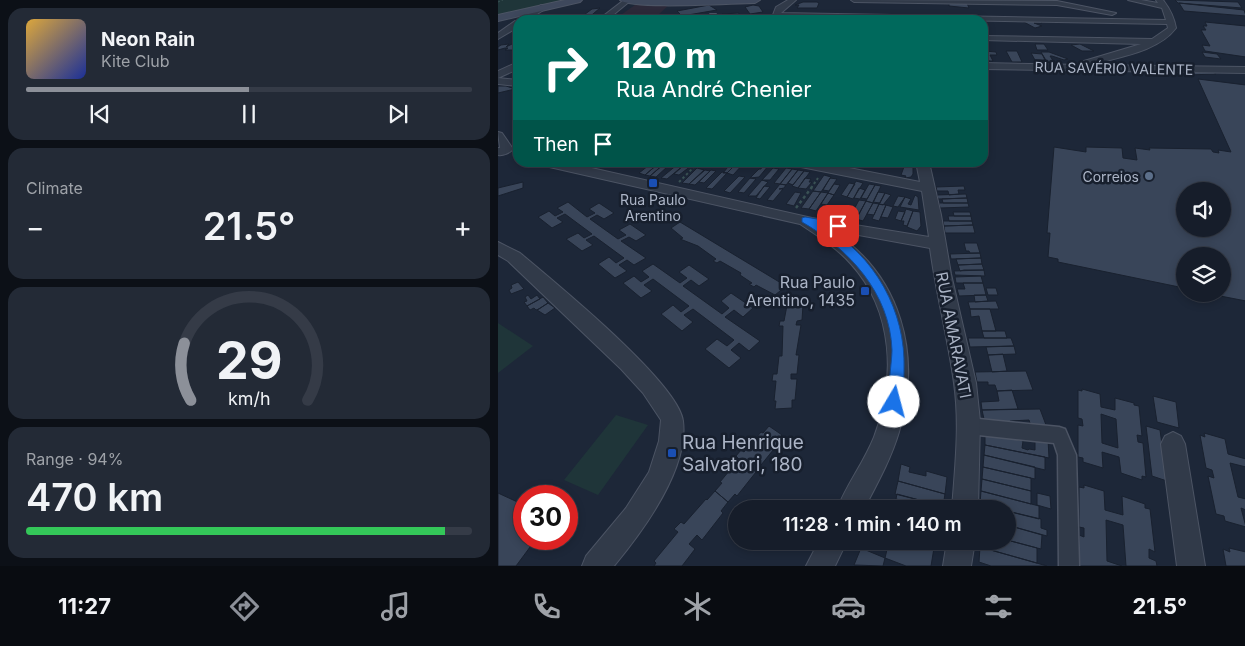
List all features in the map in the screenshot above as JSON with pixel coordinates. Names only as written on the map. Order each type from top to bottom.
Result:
[{"type":"main road","points":[[514,15],[577,0]]},
{"type":"main road","points":[[626,0],[649,2],[755,0]]},
{"type":"main road","points":[[498,18],[513,15]]},
{"type":"street","points":[[608,15],[626,0]]},
{"type":"street","points":[[777,15],[782,6],[793,0]]},
{"type":"street","points":[[854,0],[1066,3],[1144,21]]},
{"type":"street","points":[[911,0],[964,15]]},
{"type":"street","points":[[1131,0],[1166,7]]},
{"type":"street","points":[[1078,68],[1087,63],[1154,42],[1171,31],[1171,22],[1166,7],[1159,0]]},
{"type":"street","points":[[988,18],[1171,22]]},
{"type":"street","points":[[1012,39],[1059,24],[1064,20]]},
{"type":"street","points":[[498,37],[513,26]]},
{"type":"street","points":[[988,38],[1154,42]]},
{"type":"street","name":"RUA SAVÉRIO VALENTE","points":[[988,66],[1246,70]]},
{"type":"street","points":[[498,75],[513,68]]},
{"type":"street","points":[[498,81],[513,82]]},
{"type":"street","points":[[498,136],[506,150]]},
{"type":"street","points":[[571,167],[798,219],[938,244]]},
{"type":"street","points":[[820,167],[928,188]]},
{"type":"street","name":"RUA AMARAVATI","points":[[923,167],[965,383],[968,426],[965,500]]},
{"type":"street","points":[[798,219],[824,231],[845,246],[880,290],[893,320],[898,350],[897,388],[888,430],[876,459],[855,500]]},
{"type":"street","points":[[498,248],[514,257],[640,375],[660,396],[672,419],[665,462],[647,502],[596,566]]},
{"type":"street","points":[[968,426],[1059,435],[1067,455],[1069,566]]},
{"type":"street","points":[[1173,444],[1192,566]]},
{"type":"street","points":[[820,566],[829,550]]},
{"type":"street","points":[[957,566],[960,550]]},
{"type":"path","points":[[498,2],[504,0]]},
{"type":"path","points":[[670,190],[694,167]]},
{"type":"path","points":[[798,219],[825,168]]},
{"type":"shaded area","points":[[670,4],[658,15],[621,15],[635,5]]},
{"type":"green space","points":[[498,0],[566,0],[498,15]]},
{"type":"green space","points":[[498,323],[533,346],[498,373]]},
{"type":"green space","points":[[616,415],[648,425],[598,495],[564,480]]},
{"type":"building","points":[[1175,0],[1238,2],[1242,8],[1178,3]]},
{"type":"building","points":[[803,2],[819,3],[817,8],[797,8],[799,5],[795,5]]},
{"type":"building","points":[[949,3],[967,3],[969,8],[949,6]]},
{"type":"building","points":[[1179,3],[1244,10],[1246,16],[1184,11]]},
{"type":"building","points":[[709,5],[717,10],[688,15],[681,15],[677,11]]},
{"type":"building","points":[[759,6],[763,12],[750,14],[745,7]]},
{"type":"building","points":[[600,8],[592,15],[584,15],[592,9]]},
{"type":"building","points":[[739,13],[739,15],[722,14]]},
{"type":"building","points":[[1022,21],[1040,21],[1042,23],[1034,23],[1042,26],[1035,28]]},
{"type":"building","points":[[1205,22],[1246,26],[1246,57],[1205,51],[1202,45],[1210,46],[1201,30],[1206,30],[1203,26],[1207,26]]},
{"type":"building","points":[[509,44],[506,47],[513,44],[513,49],[505,50],[508,48],[505,48],[498,50],[498,47]]},
{"type":"building","points":[[1035,44],[1044,44],[1048,50],[1037,50]]},
{"type":"building","points":[[1080,44],[1094,51],[1082,51],[1071,45]]},
{"type":"building","points":[[988,51],[996,52],[997,55],[990,55],[993,61],[989,61]]},
{"type":"building","points":[[1006,51],[1017,51],[1022,62],[1012,62]]},
{"type":"building","points":[[1041,52],[1049,52],[1068,59],[1064,60],[1050,56],[1054,62],[1047,62]]},
{"type":"building","points":[[1202,52],[1217,54],[1221,59],[1205,57]]},
{"type":"building","points":[[1031,53],[1042,54],[1045,60],[1035,60]]},
{"type":"building","points":[[1184,72],[1213,72],[1216,74],[1187,75]]},
{"type":"building","name":"Correios","points":[[1198,79],[1246,85],[1246,301],[1231,298],[1231,247],[1176,247],[1176,286],[1058,262],[1058,259],[1048,257],[1050,233],[1047,233],[1054,147],[1086,152],[1086,147],[1122,148],[1123,158],[1137,160],[1135,148],[1150,150],[1149,148],[1211,149],[1213,152],[1219,153],[1218,150],[1231,152]]},
{"type":"building","points":[[498,86],[513,88],[513,89],[498,93]]},
{"type":"building","points":[[647,167],[654,167],[645,175],[639,173]]},
{"type":"building","points":[[654,167],[661,167],[650,176],[645,175]]},
{"type":"building","points":[[660,167],[667,167],[656,177],[650,176]]},
{"type":"building","points":[[674,167],[682,167],[667,179],[661,178]]},
{"type":"building","points":[[682,167],[690,167],[679,175],[674,174]]},
{"type":"building","points":[[728,167],[733,167],[727,173],[723,173]]},
{"type":"building","points":[[733,167],[740,167],[733,175],[727,173]]},
{"type":"building","points":[[762,167],[767,167],[759,177],[750,178],[759,169]]},
{"type":"building","points":[[904,167],[913,167],[911,177],[905,178],[906,176],[901,175]]},
{"type":"building","points":[[697,168],[704,170],[689,184],[682,183]]},
{"type":"building","points":[[773,168],[779,169],[770,180],[762,180]]},
{"type":"building","points":[[786,168],[792,169],[780,184],[774,183]]},
{"type":"building","points":[[792,169],[798,170],[786,185],[780,184]]},
{"type":"building","points":[[705,170],[710,171],[695,185],[689,184]]},
{"type":"building","points":[[711,170],[716,171],[704,183],[699,182]]},
{"type":"building","points":[[798,170],[804,171],[793,185],[788,183]]},
{"type":"building","points":[[804,171],[810,172],[798,188],[792,186]]},
{"type":"building","points":[[722,172],[727,173],[712,189],[706,188]]},
{"type":"building","points":[[824,175],[831,177],[821,192],[813,191]]},
{"type":"building","points":[[739,176],[745,177],[730,193],[724,191]]},
{"type":"building","points":[[750,178],[756,179],[744,193],[738,192]]},
{"type":"building","points":[[805,178],[811,179],[809,182],[812,182],[806,189],[798,188]]},
{"type":"building","points":[[830,178],[837,179],[829,191],[823,190]]},
{"type":"building","points":[[762,180],[768,182],[756,196],[748,196]]},
{"type":"building","points":[[856,181],[863,183],[853,199],[847,197]]},
{"type":"building","points":[[523,182],[523,188],[498,196],[498,188]]},
{"type":"building","points":[[849,183],[855,184],[847,197],[841,195]]},
{"type":"building","points":[[780,184],[786,185],[784,188],[779,189],[783,189],[773,201],[767,200]]},
{"type":"building","points":[[834,184],[840,185],[834,195],[828,193]]},
{"type":"building","points":[[869,184],[875,185],[867,199],[861,198]]},
{"type":"building","points":[[875,185],[881,186],[873,203],[866,201]]},
{"type":"building","points":[[764,186],[770,187],[760,199],[756,198]]},
{"type":"building","points":[[964,186],[965,190],[958,190],[959,194],[949,195],[948,191],[937,191],[936,187]]},
{"type":"building","points":[[859,188],[865,190],[860,199],[854,198]]},
{"type":"building","points":[[813,191],[821,192],[809,209],[801,208]]},
{"type":"building","points":[[795,192],[801,193],[794,206],[786,204]]},
{"type":"building","points":[[821,192],[828,193],[816,211],[809,209]]},
{"type":"building","points":[[878,192],[885,193],[880,203],[873,202]]},
{"type":"building","points":[[828,193],[834,195],[827,205],[821,204]]},
{"type":"building","points":[[885,193],[891,195],[883,205],[879,204]]},
{"type":"building","points":[[966,194],[967,198],[938,199],[937,195]]},
{"type":"building","points":[[915,195],[918,197],[919,210],[900,207],[905,197],[911,199],[908,204],[911,205]]},
{"type":"building","points":[[898,196],[905,197],[898,207],[893,206]]},
{"type":"building","points":[[967,198],[968,203],[943,203],[942,199]]},
{"type":"building","points":[[859,200],[866,201],[858,216],[851,215]]},
{"type":"building","points":[[866,201],[873,203],[863,221],[856,219]]},
{"type":"building","points":[[568,202],[587,217],[595,213],[589,209],[599,203],[614,213],[604,219],[597,215],[590,219],[618,239],[626,235],[619,230],[630,224],[646,235],[636,241],[629,237],[621,241],[646,258],[634,265],[627,260],[619,265],[627,271],[615,278],[598,264],[609,257],[616,263],[624,258],[594,236],[586,240],[593,245],[582,251],[566,239],[578,233],[584,238],[592,234],[565,214],[557,218],[563,222],[552,228],[538,217],[549,211],[555,216],[563,212],[557,208]]},
{"type":"building","points":[[873,203],[879,204],[874,215],[867,214]]},
{"type":"building","points":[[939,203],[968,203],[969,207],[940,208]]},
{"type":"building","points":[[879,204],[886,205],[879,221],[872,219]]},
{"type":"building","points":[[886,205],[893,207],[888,218],[881,217]]},
{"type":"building","points":[[906,209],[913,211],[907,226],[903,225],[904,221],[901,221]]},
{"type":"building","points":[[898,211],[905,212],[901,221],[895,219]]},
{"type":"building","points":[[913,211],[920,212],[921,226],[917,231],[907,227]]},
{"type":"building","points":[[953,212],[970,212],[971,216],[954,216]]},
{"type":"building","points":[[948,216],[971,216],[972,221],[949,221]]},
{"type":"building","points":[[943,221],[972,221],[973,225],[944,226]]},
{"type":"building","points":[[680,222],[785,287],[775,295],[756,285],[754,287],[749,284],[752,283],[740,275],[741,273],[720,261],[717,263],[713,261],[716,259],[698,246],[680,239],[683,238],[671,228]]},
{"type":"building","points":[[973,225],[975,233],[945,233],[944,226]]},
{"type":"building","points":[[964,243],[977,243],[980,253],[966,251]]},
{"type":"building","points":[[980,253],[981,258],[951,259],[950,254]]},
{"type":"building","points":[[981,258],[982,264],[958,265],[956,259]]},
{"type":"building","points":[[653,264],[680,283],[687,278],[679,272],[689,265],[709,279],[699,286],[691,280],[683,286],[722,314],[729,308],[721,301],[731,293],[753,308],[743,317],[734,310],[725,317],[760,341],[749,351],[739,343],[731,350],[741,358],[729,368],[705,349],[717,339],[727,346],[734,340],[693,309],[684,315],[693,322],[682,331],[661,314],[673,305],[681,312],[689,306],[653,279],[644,285],[652,291],[641,298],[623,283],[634,276],[641,282],[649,277],[642,271]]},
{"type":"building","points":[[982,264],[984,270],[960,271],[958,265]]},
{"type":"building","points":[[984,270],[985,276],[955,275],[954,271]]},
{"type":"building","points":[[981,276],[983,283],[956,283],[955,277]]},
{"type":"building","points":[[518,282],[524,289],[511,294],[509,290],[512,288],[511,285]]},
{"type":"building","points":[[963,283],[983,283],[986,295],[959,296],[957,289],[965,289]]},
{"type":"building","points":[[986,288],[996,288],[998,295],[988,295]]},
{"type":"building","points":[[528,295],[531,299],[537,295],[540,299],[527,306],[524,302],[527,301],[525,297]]},
{"type":"building","points":[[974,295],[986,295],[988,301],[975,302]]},
{"type":"building","points":[[543,297],[548,303],[539,309],[536,310],[534,308],[530,310],[527,306]]},
{"type":"building","points":[[788,300],[802,300],[801,305],[803,305],[802,320],[797,321],[796,325],[801,325],[796,355],[799,355],[797,374],[791,374],[791,379],[797,379],[795,400],[792,400],[792,408],[775,409],[776,381],[772,381],[773,374],[777,374],[779,356],[782,356],[783,326],[779,326],[780,321],[784,321]]},
{"type":"building","points":[[996,301],[999,309],[970,309],[968,302]]},
{"type":"building","points":[[548,303],[555,308],[545,315],[537,310]]},
{"type":"building","points":[[970,309],[990,309],[996,331],[982,331],[979,316],[971,317]]},
{"type":"building","points":[[982,331],[1005,331],[1007,338],[984,338]]},
{"type":"building","points":[[968,338],[1011,338],[1014,346],[970,347]]},
{"type":"building","points":[[1014,346],[1016,354],[988,355],[986,347]]},
{"type":"building","points":[[1003,354],[1007,371],[992,372],[988,355]]},
{"type":"building","points":[[1026,371],[1033,390],[997,391],[995,385],[988,385],[988,382],[977,382],[975,372]]},
{"type":"building","points":[[1082,389],[1100,394],[1101,407],[1115,410],[1115,398],[1139,406],[1142,436],[1137,435],[1138,442],[1143,443],[1146,477],[1142,476],[1142,480],[1121,473],[1119,457],[1102,452],[1103,468],[1083,462],[1083,458],[1078,457],[1078,425],[1083,426],[1082,419],[1078,418],[1078,390],[1082,391]],"holes":[[[1101,414],[1116,419],[1118,448],[1102,443]]]},
{"type":"building","points":[[1012,390],[1018,409],[982,410],[981,402],[999,401],[997,391]]},
{"type":"building","points":[[1153,396],[1176,402],[1179,428],[1157,422]]},
{"type":"building","points":[[1040,409],[1046,425],[1031,426],[1029,420],[1010,421],[1011,425],[986,428],[982,410]]},
{"type":"building","points":[[769,426],[782,435],[776,442],[778,444],[761,465],[757,461],[751,468],[756,472],[737,496],[735,494],[728,502],[715,491],[739,459],[736,456],[741,450],[744,452],[761,432],[763,433]]},
{"type":"building","points":[[1146,426],[1160,430],[1167,481],[1152,476]]},
{"type":"building","points":[[985,430],[1023,441],[1022,448],[1028,450],[1035,450],[1035,437],[1048,439],[1049,458],[985,445]]},
{"type":"building","points":[[1204,433],[1225,439],[1228,454],[1246,459],[1246,467],[1230,463],[1238,497],[1246,499],[1246,510],[1241,508],[1246,527],[1225,521],[1224,516],[1216,514],[1208,476],[1214,478],[1212,470],[1206,468],[1200,435],[1205,437]]},
{"type":"building","points":[[985,445],[1045,457],[1045,470],[984,455]]},
{"type":"building","points":[[984,455],[1035,467],[1035,479],[983,467]]},
{"type":"building","points":[[901,464],[910,467],[909,472],[926,476],[926,471],[947,477],[945,494],[898,481]]},
{"type":"building","points":[[983,467],[1031,478],[1031,491],[982,479]]},
{"type":"building","points":[[982,479],[1031,491],[1031,504],[1016,500],[981,491]]},
{"type":"building","points":[[898,481],[945,494],[944,500],[919,500],[895,494]]},
{"type":"building","points":[[1084,485],[1104,491],[1105,510],[1123,515],[1122,496],[1145,504],[1145,508],[1150,509],[1155,552],[1149,549],[1149,558],[1156,561],[1157,566],[1126,566],[1123,525],[1106,520],[1107,561],[1122,566],[1079,566],[1079,535],[1084,537],[1084,528],[1079,527],[1079,487],[1084,488]]},
{"type":"building","points":[[715,491],[728,502],[721,511],[723,513],[702,540],[697,535],[689,544],[695,549],[682,566],[654,566],[656,563],[654,561],[678,532],[674,529],[681,522],[684,524]]},
{"type":"building","points":[[981,491],[1016,500],[980,500]]},
{"type":"building","points":[[498,493],[513,500],[513,550],[528,550],[516,566],[498,566]]},
{"type":"building","points":[[1037,493],[1050,496],[1051,509],[1037,505]]},
{"type":"building","points":[[897,494],[919,500],[900,500],[896,499]]},
{"type":"building","points":[[1016,500],[1039,506],[1039,519],[1016,513]]},
{"type":"building","points":[[1016,513],[1041,519],[1041,528],[1047,530],[1047,536],[1016,527]]},
{"type":"building","points":[[1016,528],[1042,535],[1041,549],[1016,542]]},
{"type":"building","points":[[1016,542],[1037,548],[1037,563],[991,550],[1016,550]]},
{"type":"building","points":[[1229,548],[1246,552],[1246,566],[1226,566],[1223,549],[1230,552]]},
{"type":"building","points":[[860,550],[866,550],[885,558],[883,566],[854,565]]},
{"type":"building","points":[[887,550],[934,550],[931,566],[906,566],[885,558]]},
{"type":"building","points":[[980,550],[991,550],[1047,566],[991,566],[979,562]]},
{"type":"place","name":"Correios","points":[[1149,176]]},
{"type":"place","name":"Rua Paulo Arentino","points":[[653,183]]},
{"type":"place","name":"Rua Paulo Arentino, 1435","points":[[865,291]]},
{"type":"place","name":"Rua Henrique Salvatori, 180","points":[[672,453]]},
{"type":"route","points":[[838,226],[805,220],[845,246],[859,261],[880,290],[893,320],[898,350],[897,388],[894,402]]}]
